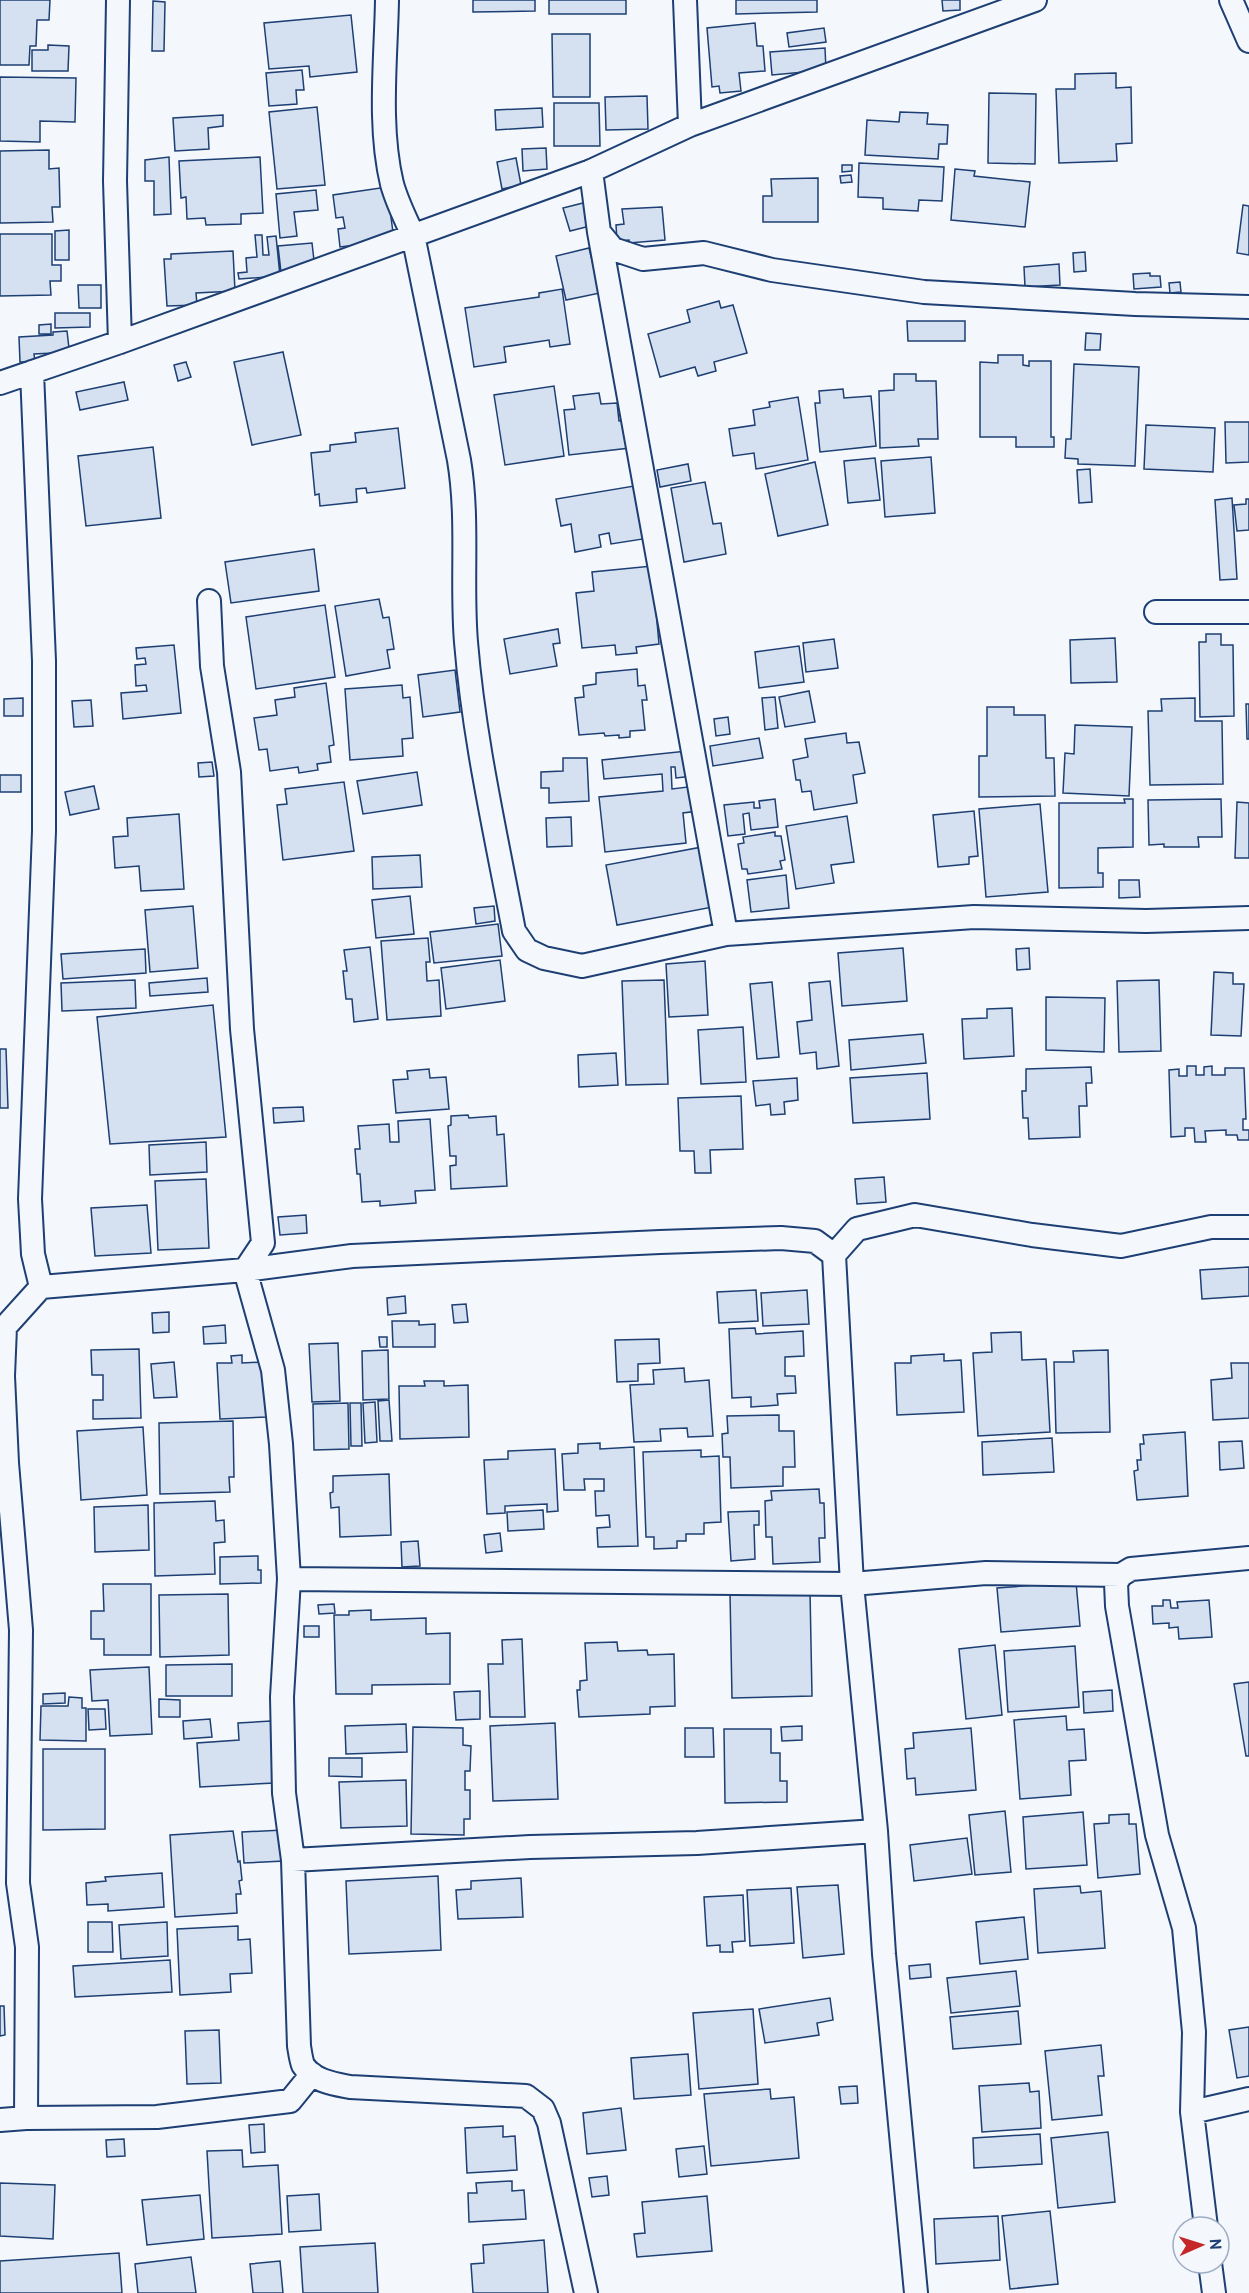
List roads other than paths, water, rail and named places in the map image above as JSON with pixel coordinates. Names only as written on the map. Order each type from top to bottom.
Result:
[{"type":"street","points":[[118,0],[116,181],[120,342]]},
{"type":"street","points":[[387,0],[385,139],[392,183],[400,209],[413,234],[464,490],[466,640],[473,710],[514,931],[527,950],[544,958],[582,966],[726,934],[974,917],[1146,921],[1249,918]]},
{"type":"street","points":[[685,0],[690,126]]},
{"type":"street","points":[[1231,0],[1249,41]]},
{"type":"street","points":[[0,383],[120,342],[591,171],[690,126],[1026,1]]},
{"type":"street","points":[[591,171],[599,232],[726,934]]},
{"type":"street","points":[[599,232],[613,249],[643,259],[704,254],[772,270],[924,292],[1135,304],[1249,307]]},
{"type":"street","points":[[32,372],[44,661],[44,831],[30,1199],[33,1254],[41,1287]]},
{"type":"street","points":[[209,601],[212,666],[229,772],[242,1029],[263,1243],[245,1270],[273,1370],[281,1444],[289,1579],[282,1709],[284,1793],[293,1860],[299,2046],[303,2064],[312,2074],[326,2083],[350,2087],[526,2096],[543,2109],[549,2123],[586,2293]]},
{"type":"street","points":[[1156,612],[1249,612]]},
{"type":"street","points":[[916,2293],[852,1584],[834,1255],[857,1229],[915,1215],[1032,1235],[1121,1246],[1210,1227],[1249,1227]]},
{"type":"street","points":[[26,2118],[27,1947],[18,1883],[21,1630],[7,1463],[3,1327],[41,1287],[245,1270],[352,1256],[781,1238],[815,1241],[834,1255]]},
{"type":"street","points":[[1205,2215],[1192,2112],[1194,2032],[1184,1928],[1157,1835],[1116,1583],[1121,1575],[1131,1569],[1249,1558]]},
{"type":"street","points":[[289,1579],[852,1584],[986,1573],[1121,1575]]},
{"type":"street","points":[[293,1860],[530,1847],[697,1843],[876,1832]]},
{"type":"street","points":[[0,2121],[26,2118],[157,2117],[290,2101],[312,2074]]},
{"type":"street","points":[[1192,2112],[1249,2099]]},
{"type":"street","points":[[1212,2275],[1214,2293]]}]
